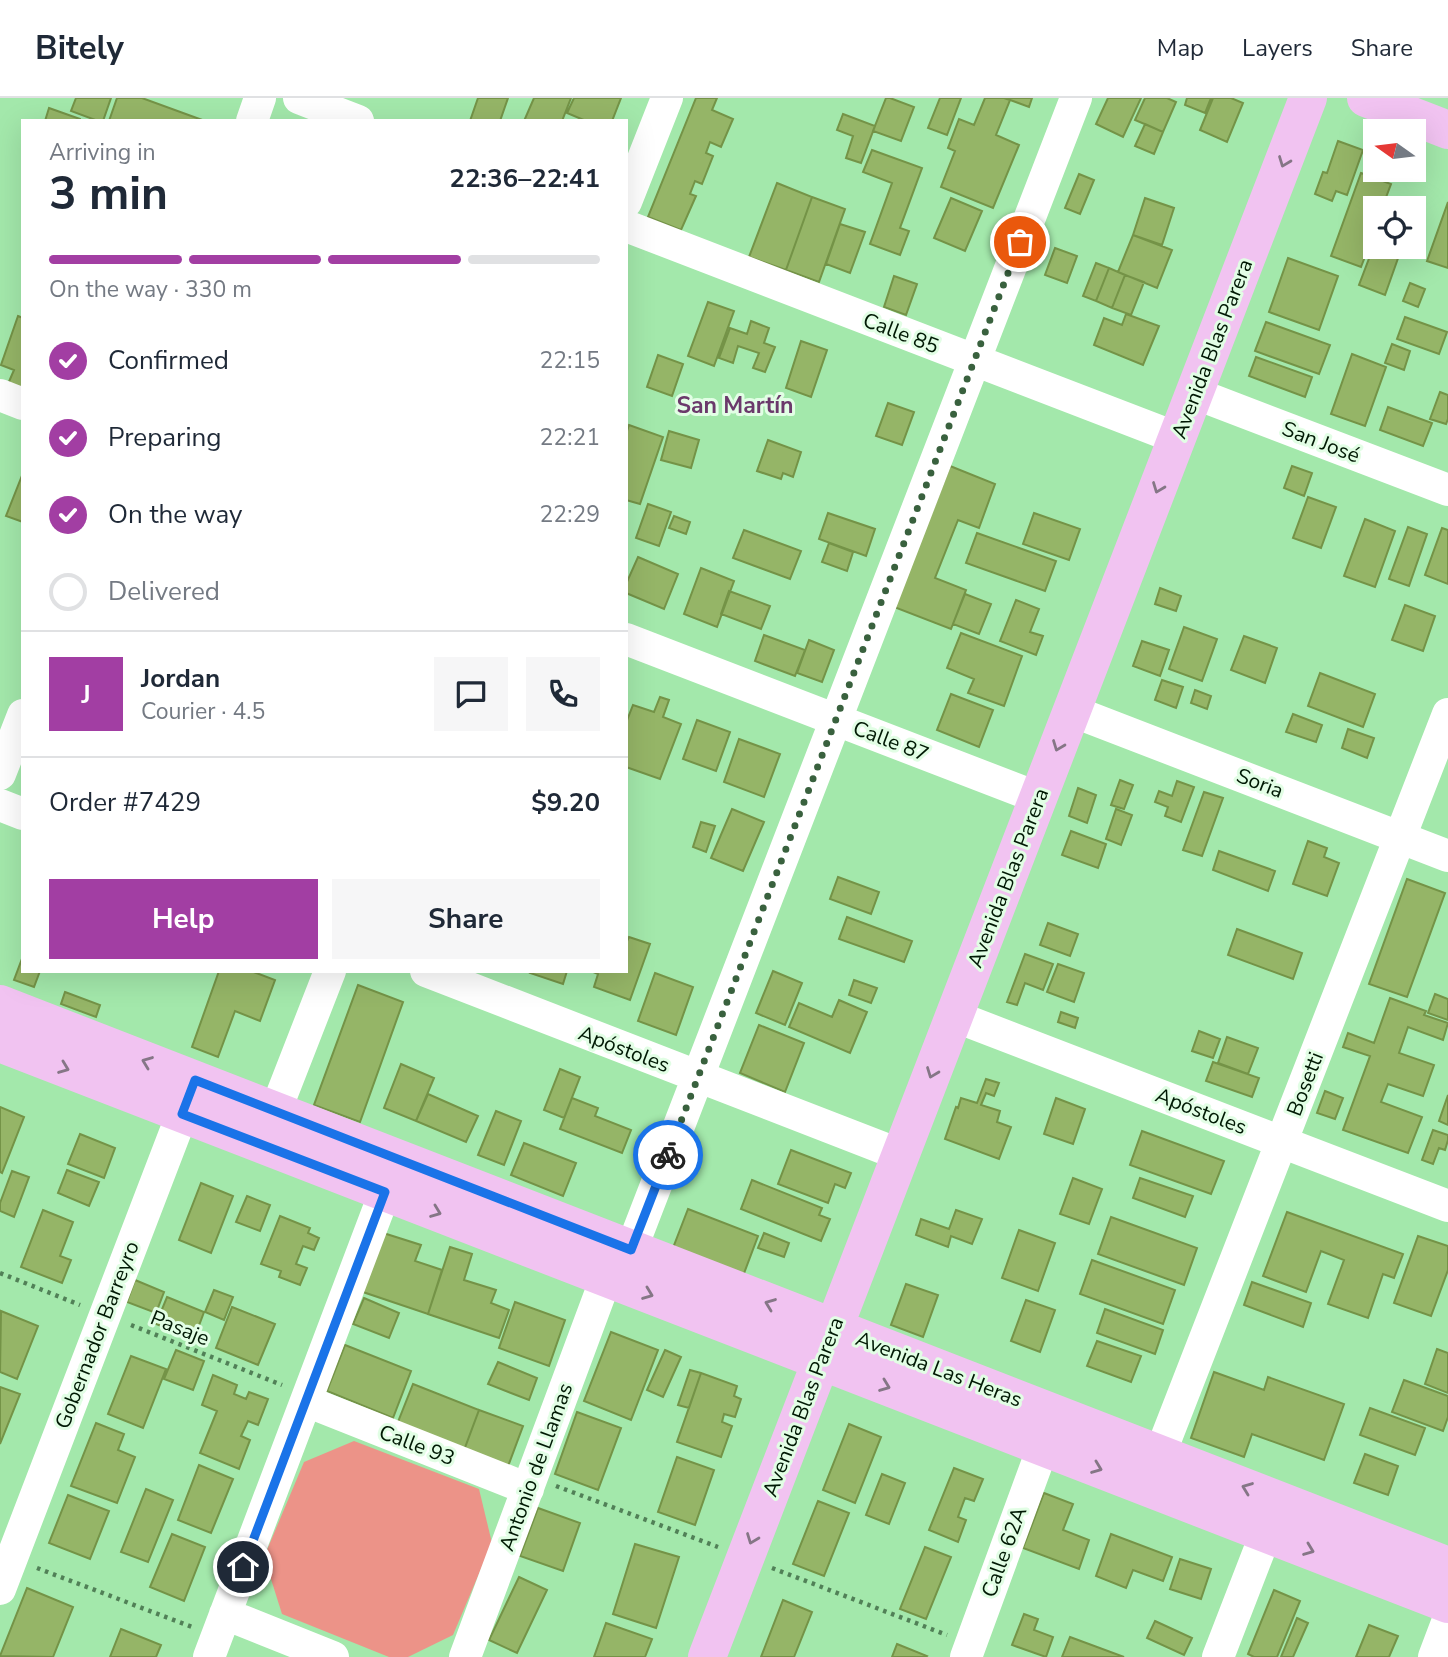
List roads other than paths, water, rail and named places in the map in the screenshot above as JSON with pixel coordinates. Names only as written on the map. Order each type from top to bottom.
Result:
[{"type":"main road","name":"Avenida Blas Parera","points":[[707,1657],[1308,98]]},
{"type":"main road","points":[[1366,98],[1448,130]]},
{"type":"main road","name":"Avenida Las Heras","points":[[0,1004],[385,1192],[618,1264]]},
{"type":"main road","name":"Avenida Las Heras","points":[[0,1043],[188,1097],[275,1112],[618,1264],[827,1345],[1160,1454],[1448,1566]]},
{"type":"main road","name":"Avenida Las Heras","points":[[827,1345],[1043,1447],[1448,1604]]},
{"type":"street","points":[[253,119],[260,98]]},
{"type":"street","points":[[299,98],[353,119]]},
{"type":"street","points":[[628,197],[667,98]]},
{"type":"street","name":"Antonio de Llamas","points":[[465,1657],[528,1489],[618,1264],[698,1078],[1076,98]]},
{"type":"street","name":"Calle 85","points":[[628,227],[1177,438]]},
{"type":"street","name":"San José","points":[[1194,393],[1448,491]]},
{"type":"street","points":[[0,395],[21,403]]},
{"type":"street","name":"Calle 87","points":[[628,640],[1039,798]]},
{"type":"street","name":"Soria","points":[[1072,711],[1448,856]]},
{"type":"street","name":"Bosetti","points":[[1160,1454],[1448,714]]},
{"type":"street","points":[[0,774],[21,720]]},
{"type":"street","points":[[0,805],[21,813]]},
{"type":"street","points":[[275,1112],[329,973]]},
{"type":"street","name":"Apóstoles","points":[[431,973],[901,1155]]},
{"type":"street","name":"Apóstoles","points":[[954,1016],[1448,1206]]},
{"type":"street","name":"Gobernador Barreyro","points":[[0,1589],[188,1097]]},
{"type":"street","points":[[333,1657],[217,1636],[385,1192]]},
{"type":"street","name":"Calle 93","points":[[307,1399],[528,1489]]},
{"type":"street","name":"Calle 62A","points":[[965,1657],[1043,1447]]},
{"type":"street","points":[[1218,1657],[1266,1533]]},
{"type":"street","points":[[1434,1657],[1448,1620]]},
{"type":"district","name":"San Martín","points":[[735,405]]}]
